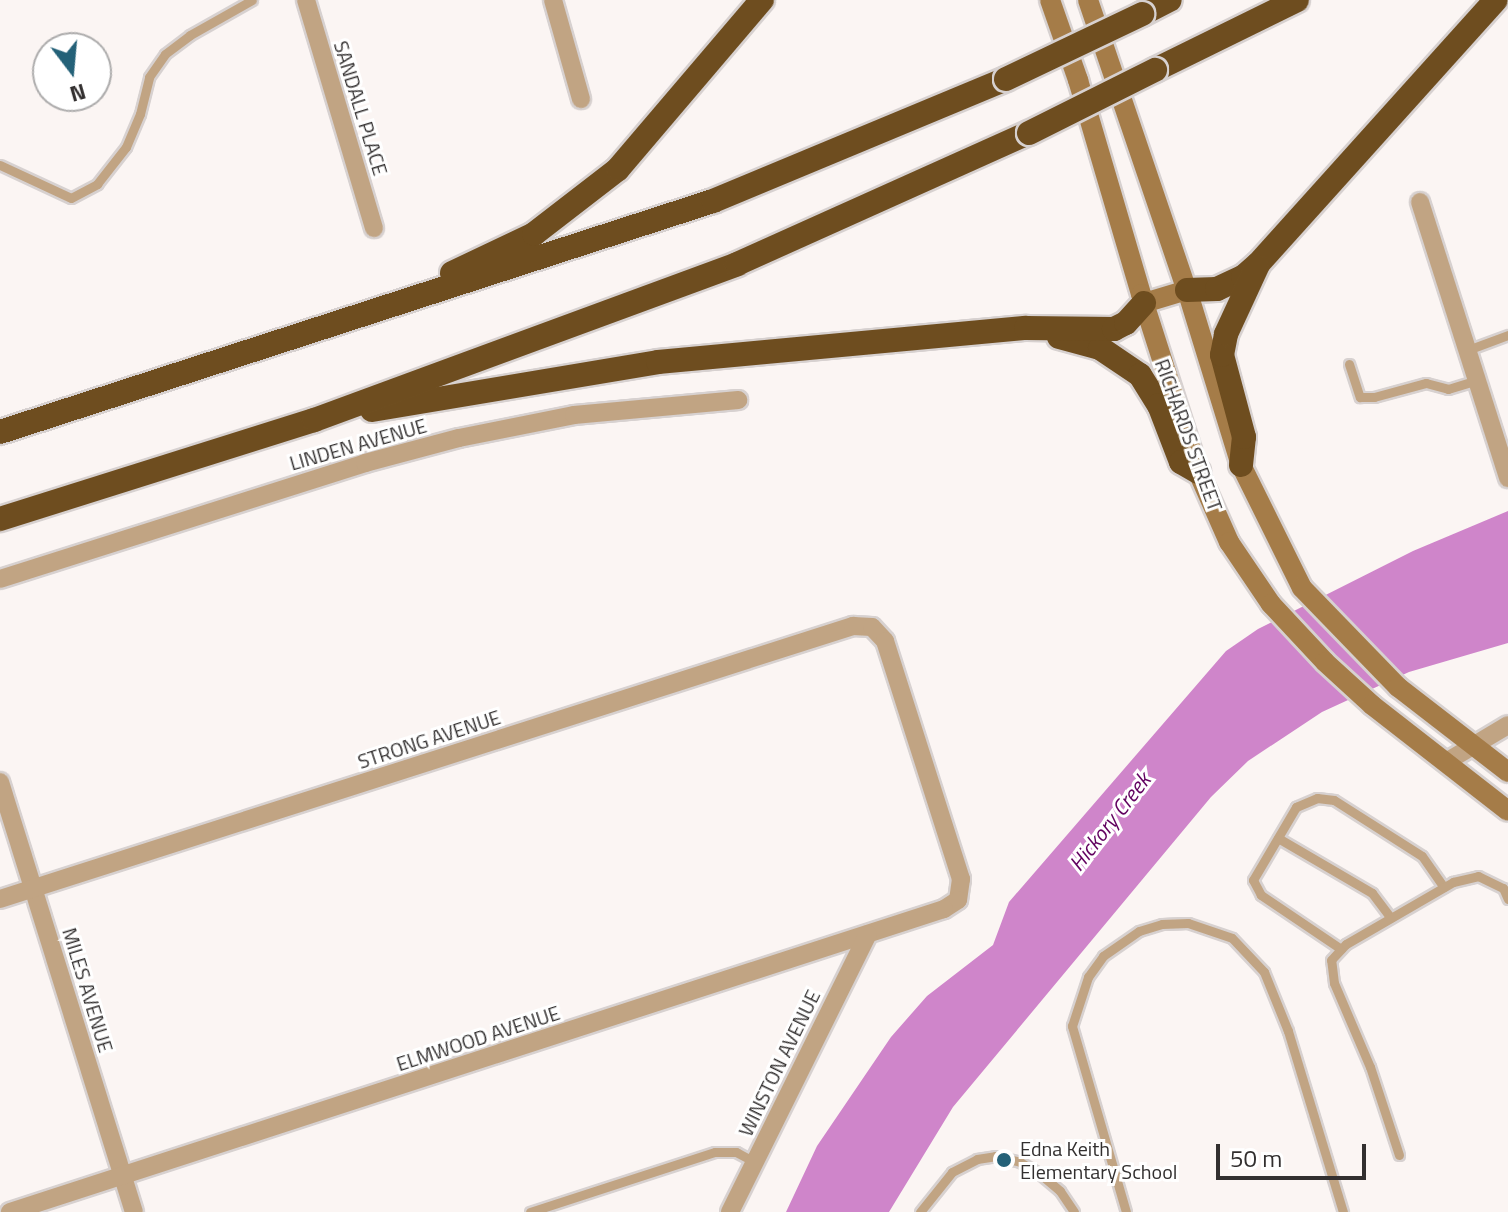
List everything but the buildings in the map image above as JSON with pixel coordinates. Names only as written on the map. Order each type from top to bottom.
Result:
[{"type":"highway","points":[[356,318],[534,234],[618,169],[762,0]]},
{"type":"highway","points":[[0,432],[713,201],[1006,79],[1170,0]]},
{"type":"highway","points":[[0,519],[314,420],[737,264],[1029,133],[1297,0]]},
{"type":"highway","points":[[1187,290],[1217,289],[1243,277],[1258,264],[1496,0]]},
{"type":"highway","points":[[1241,465],[1244,437],[1222,355],[1226,334],[1258,264]]},
{"type":"highway","points":[[314,420],[658,362],[1026,328],[1114,329],[1126,323],[1144,303]]},
{"type":"highway","points":[[1026,328],[1100,348],[1140,375],[1159,405],[1181,462],[1198,472]]},
{"type":"street","name":"SANDALL PLACE","points":[[306,0],[374,228]]},
{"type":"street","points":[[553,0],[581,99]]},
{"type":"street","name":"RICHARDS STREET","points":[[1050,0],[1078,80],[1198,472],[1229,542],[1271,604],[1325,662],[1372,705],[1508,811]]},
{"type":"street","name":"RICHARDS STREET","points":[[1088,0],[1187,290],[1241,465],[1302,588],[1398,687],[1508,772]]},
{"type":"street","points":[[1420,202],[1474,381],[1508,478]]},
{"type":"street","points":[[1144,303],[1187,290]]},
{"type":"street","name":"LINDEN AVENUE","points":[[0,579],[365,463],[459,438],[574,415],[738,400]]},
{"type":"street","name":"STRONG AVENUE","points":[[0,899],[853,626],[872,627],[885,641],[961,879],[958,900]]},
{"type":"street","points":[[1446,762],[1508,725]]},
{"type":"street","name":"MILES AVENUE","points":[[0,782],[134,1212]]},
{"type":"street","name":"ELMWOOD AVENUE","points":[[10,1212],[944,909],[958,900]]},
{"type":"street","name":"WINSTON AVENUE","points":[[730,1212],[868,934]]},
{"type":"lane","points":[[0,165],[71,198],[97,184],[126,147],[140,114],[149,77],[165,54],[190,35],[252,0]]},
{"type":"lane","points":[[1465,351],[1508,335]]},
{"type":"lane","points":[[1349,364],[1360,397],[1374,397],[1426,383],[1448,389],[1474,381]]},
{"type":"lane","points":[[1341,949],[1261,895],[1253,880],[1296,807],[1317,798],[1334,800],[1422,856],[1444,887]]},
{"type":"lane","points":[[1278,838],[1372,893],[1391,918]]},
{"type":"lane","points":[[1399,1155],[1370,1067],[1334,983],[1331,960],[1341,949],[1444,887],[1478,876],[1503,888],[1508,899]]},
{"type":"lane","points":[[1126,1212],[1072,1026],[1088,977],[1119,942],[1162,924],[1188,923],[1232,938],[1264,972],[1288,1031],[1343,1212]]},
{"type":"lane","points":[[530,1212],[715,1152],[736,1152],[755,1162]]},
{"type":"lane","points":[[920,1212],[952,1172],[977,1159],[995,1156],[1020,1162],[1040,1174],[1060,1191],[1074,1212]]},
{"type":"water","name":"Hickory Creek","points":[[1508,511],[1508,643],[1409,672],[1322,712],[1248,761],[1211,797],[953,1107],[889,1212],[786,1212],[817,1146],[891,1037],[927,996],[993,945],[1009,902],[1226,651],[1258,629],[1413,551]]},
{"type":"place","name":"Edna Keith Elementary School","points":[[1004,1160]]}]
